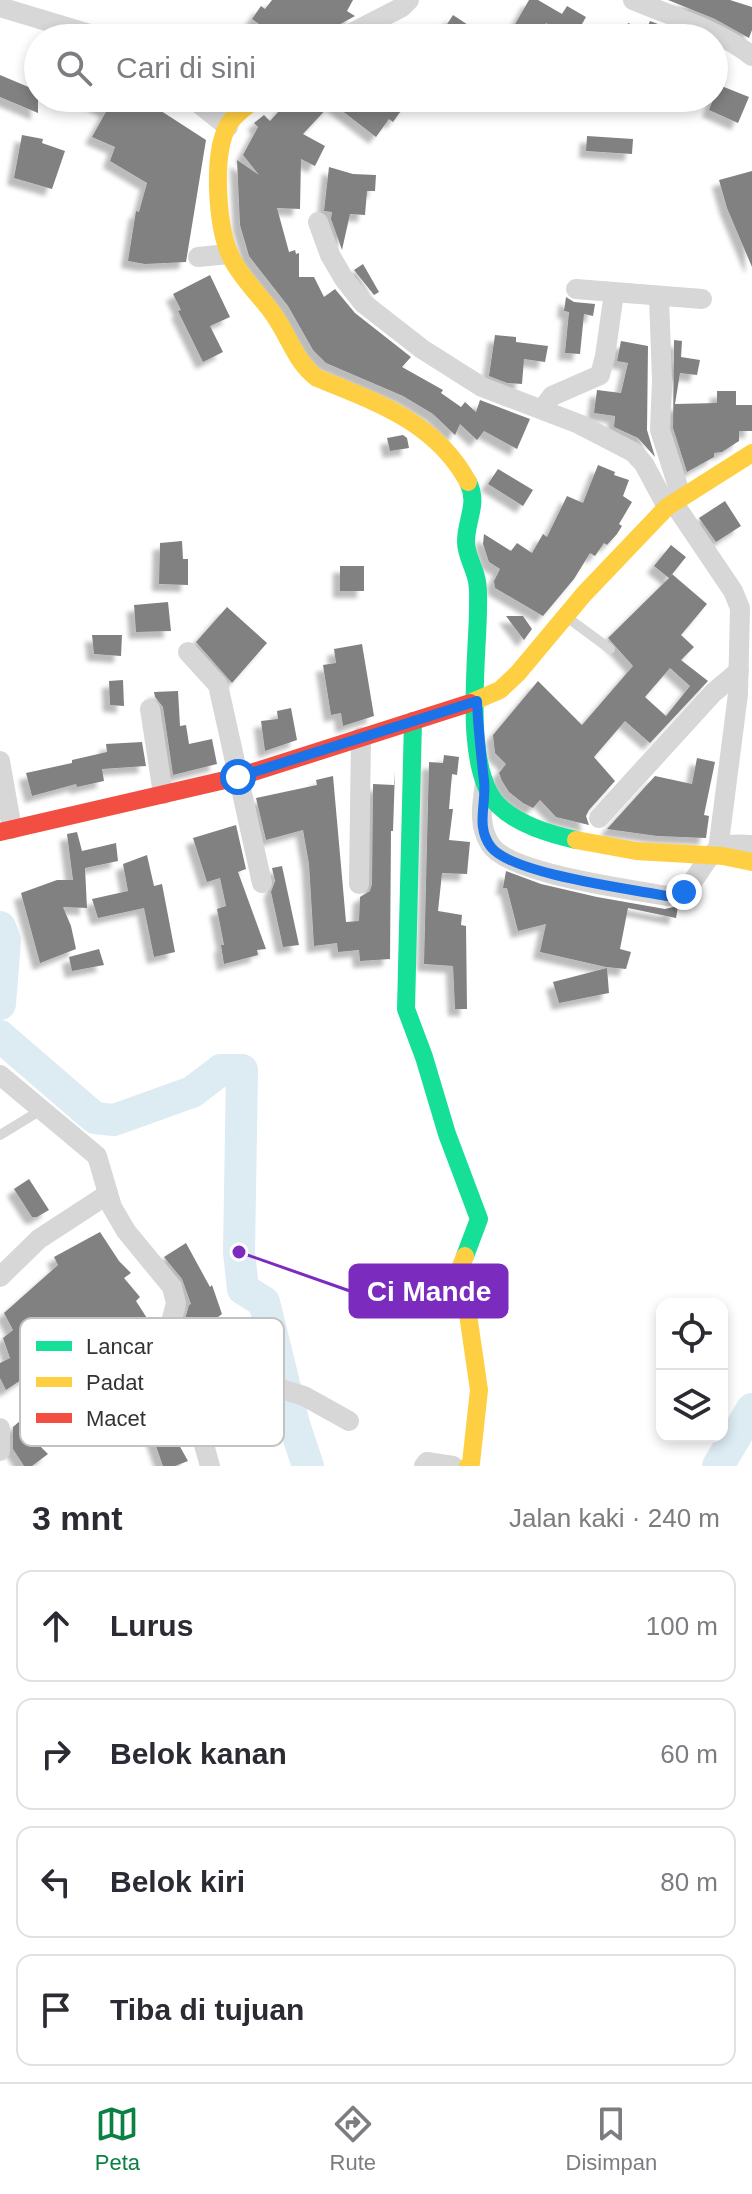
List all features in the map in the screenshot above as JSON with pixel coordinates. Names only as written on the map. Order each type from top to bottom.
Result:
[{"type":"street","points":[[369,24],[409,0]]},
{"type":"street","points":[[638,1],[694,24]]},
{"type":"street","points":[[0,7],[56,24]]},
{"type":"street","points":[[728,40],[752,56]]},
{"type":"street","points":[[209,112],[228,127]]},
{"type":"street","points":[[244,112],[228,127],[221,154],[219,191],[229,254],[280,322],[297,362],[304,370],[418,424],[438,441],[470,487],[474,503],[466,539],[478,586],[477,701],[480,760],[485,783],[481,814],[491,847],[503,857],[527,868],[667,896],[684,892],[715,853],[728,845],[752,845]]},
{"type":"street","points":[[318,222],[330,255],[363,303],[422,349],[482,387],[579,424],[633,452],[674,502],[733,591],[740,608],[739,671],[715,853]]},
{"type":"street","points":[[198,257],[229,254]]},
{"type":"street","points":[[576,289],[702,299]]},
{"type":"street","points":[[542,409],[552,396],[600,375],[614,293]]},
{"type":"street","points":[[659,297],[660,430],[674,502]]},
{"type":"street","points":[[0,761],[6,830],[238,777],[477,701],[500,690],[518,673],[584,594],[674,502],[752,453]]},
{"type":"street","points":[[188,652],[218,685],[262,883]]},
{"type":"street","points":[[599,818],[713,693],[739,671]]},
{"type":"street","points":[[150,709],[163,794]]},
{"type":"street","points":[[413,721],[406,1009],[479,1219],[461,1266],[479,1390],[471,1463],[468,1466]]},
{"type":"street","points":[[359,884],[361,737]]},
{"type":"street","points":[[485,783],[501,808],[516,819],[545,830],[594,843],[669,854],[715,853],[752,862]]},
{"type":"street","points":[[0,1075],[97,1156],[112,1207],[126,1231],[172,1287],[176,1303],[172,1318]]},
{"type":"street","points":[[3,1267],[39,1239],[108,1194]]},
{"type":"street","points":[[284,1390],[304,1396],[349,1421]]},
{"type":"street","points":[[0,1428],[0,1451]]},
{"type":"street","points":[[204,1446],[210,1466]]},
{"type":"street","points":[[424,1466],[427,1462],[450,1466]]},
{"type":"lane","points":[[566,617],[610,649]]},
{"type":"lane","points":[[0,1135],[41,1110]]},
{"type":"building","points":[[272,0],[353,0],[347,11],[355,16],[340,24],[259,24],[252,19],[261,6],[265,9]]},
{"type":"building","points":[[529,0],[538,0],[562,14],[567,6],[586,17],[582,24],[515,24]]},
{"type":"building","points":[[668,0],[730,0],[752,7],[749,38],[715,19]]},
{"type":"building","points":[[453,15],[467,24],[447,24]]},
{"type":"building","points":[[0,75],[24,85],[24,107],[0,97]]},
{"type":"building","points":[[728,89],[749,97],[738,123],[713,112],[728,112]]},
{"type":"building","points":[[106,112],[163,112],[206,140],[186,262],[145,264],[128,261],[136,211],[139,212],[147,183],[110,161],[115,147],[92,137]]},
{"type":"building","points":[[278,112],[324,112],[303,134],[325,146],[315,166],[301,159],[300,209],[277,208],[289,252],[295,250],[296,254],[299,253],[299,277],[314,277],[324,297],[335,289],[355,313],[411,357],[402,367],[443,390],[441,393],[461,407],[465,402],[476,412],[480,400],[530,419],[517,449],[484,431],[477,440],[460,424],[455,435],[433,414],[403,396],[326,363],[313,350],[288,306],[249,256],[240,225],[237,160],[259,175],[243,155],[258,127],[254,123],[264,115],[270,121]]},
{"type":"building","points":[[344,112],[400,112],[393,122],[389,119],[376,137]]},
{"type":"building","points":[[22,135],[43,139],[42,143],[65,151],[52,189],[14,178]]},
{"type":"building","points":[[587,136],[633,139],[632,154],[586,151]]},
{"type":"building","points":[[329,167],[353,174],[376,175],[375,191],[367,191],[365,215],[350,214],[342,250],[331,219],[332,212],[324,211]]},
{"type":"building","points":[[752,171],[752,267],[727,208],[719,180]]},
{"type":"building","points":[[363,264],[379,292],[374,295],[354,270]]},
{"type":"building","points":[[210,275],[230,317],[210,326],[223,352],[203,362],[173,294]]},
{"type":"building","points":[[566,297],[574,302],[595,304],[593,316],[584,314],[580,354],[565,353],[569,312],[564,311]]},
{"type":"building","points":[[495,335],[516,337],[516,342],[548,346],[545,362],[524,359],[522,384],[507,383],[489,376]]},
{"type":"building","points":[[674,340],[682,341],[681,357],[700,360],[697,375],[680,373],[675,404],[717,403],[717,391],[736,391],[736,405],[752,405],[752,431],[739,431],[739,441],[722,452],[714,453],[714,457],[687,472],[673,428]]},
{"type":"building","points":[[621,341],[648,346],[647,430],[655,457],[638,438],[614,427],[615,416],[594,413],[597,390],[621,393],[628,363],[617,361]]},
{"type":"building","points":[[403,435],[409,448],[390,451],[387,438]]},
{"type":"building","points":[[598,465],[629,480],[623,496],[632,502],[619,524],[622,526],[617,534],[607,545],[604,543],[595,556],[590,553],[574,579],[543,616],[495,588],[494,581],[500,569],[489,562],[483,544],[484,534],[511,551],[517,543],[532,553],[543,534],[547,537],[567,496],[583,503]]},
{"type":"building","points":[[498,469],[533,490],[523,506],[488,484]]},
{"type":"building","points":[[725,501],[741,526],[716,542],[699,518]]},
{"type":"building","points":[[182,541],[183,559],[188,559],[188,585],[159,584],[160,543]]},
{"type":"building","points":[[671,545],[686,557],[672,574],[707,604],[681,635],[694,647],[681,660],[708,681],[650,743],[625,721],[594,757],[615,781],[589,810],[586,816],[589,825],[556,817],[540,800],[533,808],[509,792],[499,773],[506,764],[495,753],[493,735],[538,681],[582,725],[633,666],[608,638],[669,578],[654,566]],"holes":[[[670,668],[690,686],[666,716],[645,697]]]},
{"type":"building","points":[[340,566],[364,566],[364,591],[340,591]]},
{"type":"building","points":[[168,602],[171,631],[136,632],[134,605]]},
{"type":"building","points":[[227,607],[267,643],[232,683],[196,642]]},
{"type":"building","points":[[506,616],[523,616],[532,629],[524,640]]},
{"type":"building","points":[[92,635],[122,635],[121,656],[94,654]]},
{"type":"building","points":[[362,644],[374,716],[343,726],[341,713],[331,715],[323,665],[336,663],[334,649]]},
{"type":"building","points":[[123,680],[124,706],[110,705],[109,681]]},
{"type":"building","points":[[178,691],[180,726],[186,725],[189,744],[212,739],[217,764],[173,775],[163,707],[154,692]]},
{"type":"building","points":[[291,708],[297,740],[265,751],[261,721],[278,719],[277,711]]},
{"type":"building","points":[[142,742],[146,766],[102,769],[104,781],[77,787],[76,784],[32,796],[26,773],[107,752],[106,744]]},
{"type":"building","points":[[444,755],[459,757],[457,775],[452,774],[449,809],[453,809],[449,840],[470,842],[467,874],[442,873],[438,911],[462,915],[461,925],[466,926],[467,1009],[455,1009],[453,966],[424,964],[429,762],[443,763]]},
{"type":"building","points":[[697,758],[715,762],[704,815],[709,816],[706,838],[657,836],[607,829],[655,776],[692,784]]},
{"type":"building","points":[[395,771],[391,831],[390,959],[360,961],[359,950],[338,952],[337,943],[314,946],[309,864],[303,830],[266,840],[256,798],[317,785],[316,780],[333,776],[346,922],[359,921],[360,897],[370,891],[372,884],[373,784],[394,785]]},
{"type":"building","points":[[236,825],[246,869],[238,872],[266,949],[257,950],[258,955],[224,964],[217,909],[226,906],[220,878],[207,882],[193,838]]},
{"type":"building","points":[[77,832],[82,851],[116,843],[118,861],[85,868],[87,908],[63,907],[76,949],[40,963],[21,893],[57,880],[73,880],[67,834]]},
{"type":"building","points":[[147,855],[154,886],[162,884],[175,952],[154,957],[144,908],[98,918],[92,899],[128,891],[123,864]]},
{"type":"building","points":[[282,866],[299,945],[283,947],[271,892],[275,881],[272,868]]},
{"type":"building","points":[[506,871],[541,884],[597,897],[665,909],[678,906],[676,918],[628,908],[620,949],[631,952],[626,969],[540,952],[546,924],[518,931],[507,888],[503,888]]},
{"type":"building","points":[[99,949],[104,965],[72,971],[69,957]]},
{"type":"building","points":[[607,968],[609,993],[559,1003],[553,982]]},
{"type":"building","points":[[29,1179],[49,1210],[37,1217],[32,1217],[14,1189]]},
{"type":"building","points":[[100,1232],[131,1273],[124,1278],[140,1297],[136,1301],[147,1318],[20,1318],[20,1381],[6,1390],[0,1378],[0,1363],[10,1358],[3,1338],[13,1330],[4,1313],[58,1265],[54,1257]]},
{"type":"building","points":[[186,1243],[210,1287],[212,1285],[222,1314],[217,1318],[185,1318],[191,1304],[182,1279],[164,1257]]},
{"type":"building","points":[[20,1421],[20,1446],[40,1446],[48,1454],[32,1466],[24,1466],[13,1449],[13,1427]]},
{"type":"building","points":[[156,1446],[180,1446],[188,1461],[163,1466]]},
{"type":"waterway","points":[[0,927],[5,940],[0,1004]]},
{"type":"waterway","points":[[0,1036],[95,1118],[114,1120],[192,1092],[221,1070],[242,1070],[239,1252],[243,1289],[264,1302],[268,1318]]},
{"type":"waterway","points":[[284,1383],[308,1466]]},
{"type":"waterway","points":[[718,1466],[752,1409]]},
{"type":"traffic: fast","points":[[468,482],[472,505],[466,546],[478,592],[474,711],[480,765],[487,788],[506,812],[535,828],[576,840]]},
{"type":"traffic: fast","points":[[413,721],[406,1009],[479,1219],[465,1256]]},
{"type":"traffic: slow","points":[[240,112],[227,127],[222,140],[218,175],[220,213],[232,259],[276,318],[298,358],[310,372],[317,378],[403,416],[422,429],[455,461],[468,482]]},
{"type":"traffic: slow","points":[[470,703],[500,690],[518,673],[584,594],[667,507],[752,453]]},
{"type":"traffic: slow","points":[[576,840],[636,851],[723,856],[752,862]]},
{"type":"traffic: slow","points":[[465,1256],[461,1266],[479,1390],[471,1463],[468,1466]]},
{"type":"traffic: jam","points":[[0,832],[238,777],[470,703]]},
{"type":"place","name":"Ci Mande","points":[[239,1252]]},
{"type":"route","points":[[238,777],[477,701],[480,760],[485,783],[481,814],[491,847],[503,857],[527,868],[667,896],[684,892]]}]
